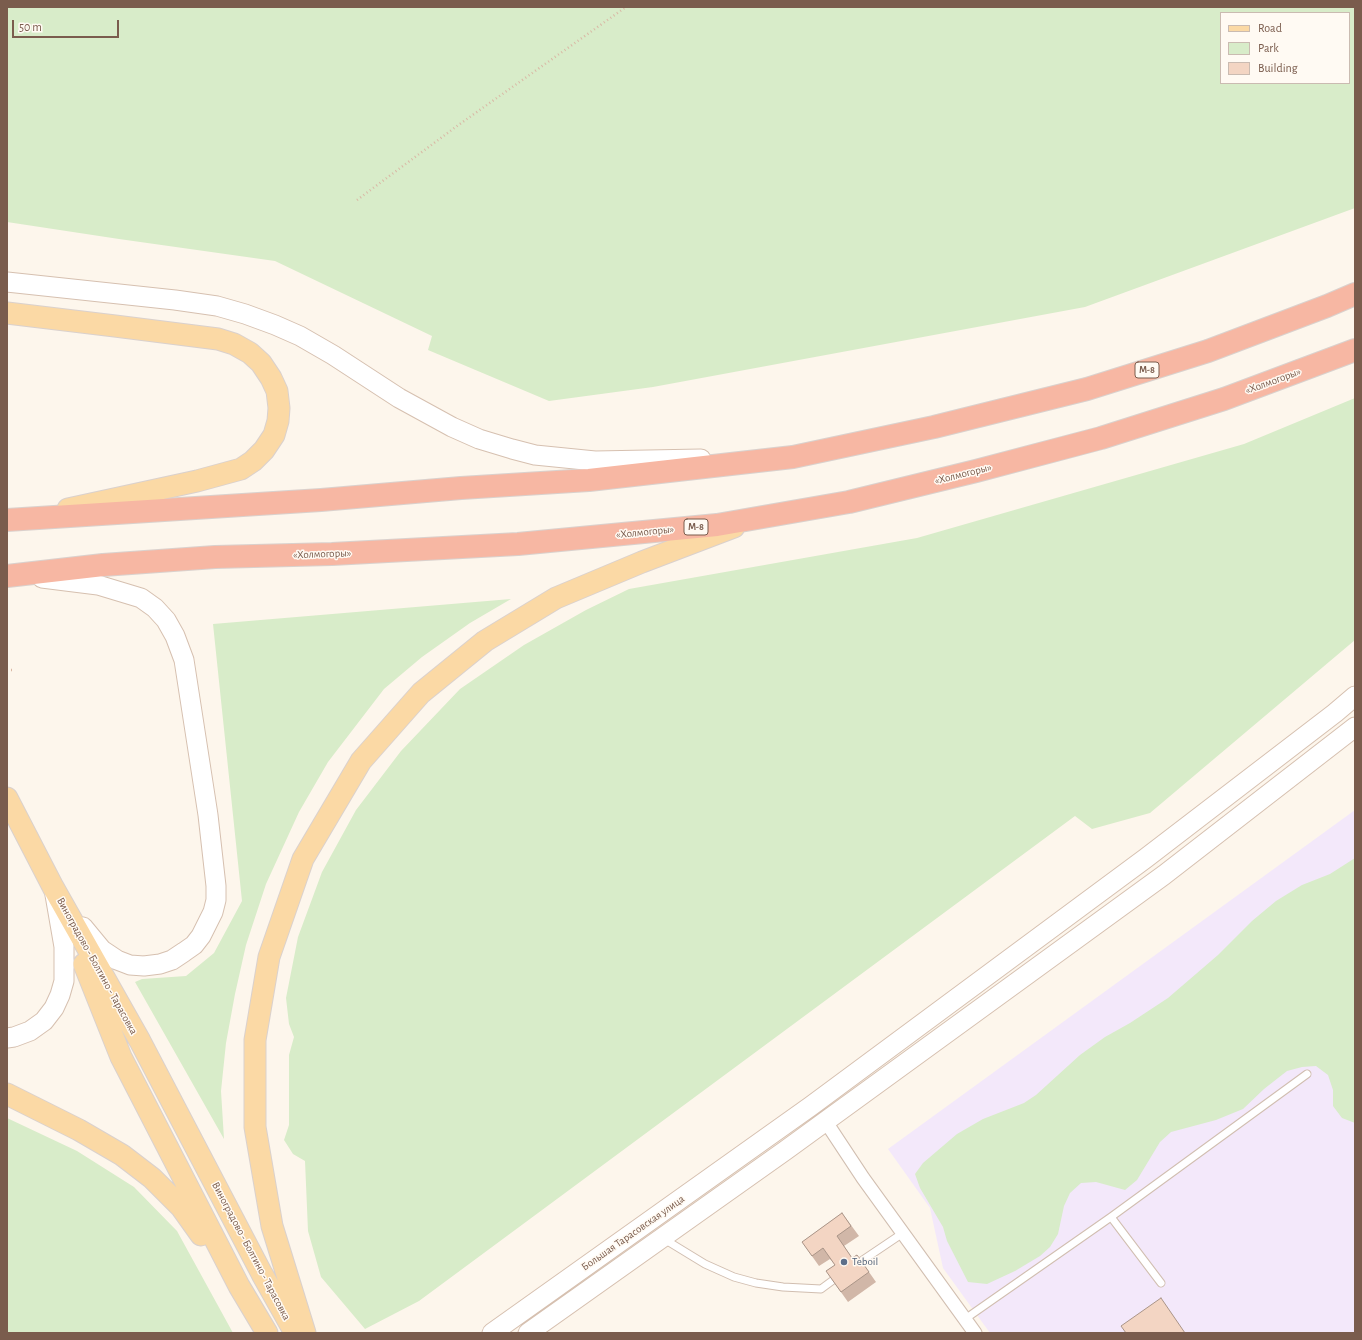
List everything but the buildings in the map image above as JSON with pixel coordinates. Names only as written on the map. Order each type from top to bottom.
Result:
[{"type":"highway","name":"М-8","points":[[17,519],[321,500],[461,488],[589,480],[793,456],[934,427],[1087,389],[1208,351],[1355,294]]},
{"type":"highway","name":"«Холмогоры»","points":[[10,576],[103,565],[215,557],[332,554],[518,544],[717,525],[759,518],[849,502],[976,471],[1101,438],[1224,399],[1355,350]]},
{"type":"main road","points":[[7,314],[196,336],[234,344],[250,353],[261,362],[277,391],[279,408],[278,421],[274,435],[264,450],[253,461],[241,469],[197,481],[17,519]]},
{"type":"main road","points":[[305,1333],[272,1226],[255,1127],[255,1040],[269,957],[303,859],[361,761],[421,693],[485,641],[556,598],[642,562],[759,518]]},
{"type":"main road","points":[[7,798],[54,887]]},
{"type":"main road","name":"Виноградово - Болтино - Тарасовка","points":[[54,887],[121,1057],[239,1286],[267,1333]]},
{"type":"main road","name":"Виноградово - Болтино - Тарасовка","points":[[54,887],[143,1048],[258,1267],[295,1333]]},
{"type":"main road","points":[[7,1094],[79,1130],[122,1155],[152,1178],[181,1207],[239,1286]]},
{"type":"street","points":[[7,282],[175,300],[217,306],[245,314],[300,336],[333,355],[400,398],[452,427],[479,439],[535,455],[594,461],[793,456]]},
{"type":"street","points":[[10,576],[71,581],[98,585],[117,590],[141,598],[156,608],[166,620],[175,636],[184,660],[208,815],[216,886],[216,900],[213,912],[201,936],[194,944],[172,960],[160,964],[144,966],[117,960],[102,950],[92,940],[54,887]]},
{"type":"street","name":"Большая Тарасовская улица","points":[[492,1333],[774,1133],[1146,858],[1329,718],[1355,696]]},
{"type":"street","name":"Большая Тарасовская улица","points":[[528,1333],[826,1122],[1164,875],[1355,727]]},
{"type":"street","points":[[7,1038],[30,1031],[44,1021],[54,1008],[60,995],[64,981],[64,947],[54,887]]},
{"type":"street","points":[[826,1122],[863,1178],[975,1333]]},
{"type":"lane","points":[[965,1319],[1111,1217],[1307,1074]]},
{"type":"lane","points":[[1111,1217],[1161,1283]]},
{"type":"lane","points":[[662,1238],[705,1264],[734,1277],[756,1283],[783,1287],[821,1289],[868,1255],[903,1233]]},
{"type":"path","points":[[357,200],[457,126],[626,7]]},
{"type":"path","points":[[7,670],[14,670]]},
{"type":"shaded area","points":[[1355,810],[1355,1333],[990,1333],[943,1268],[930,1208],[888,1149]]},
{"type":"green space","points":[[7,7],[1355,7],[1355,208],[1085,307],[653,387],[549,401],[428,350],[432,336],[275,261],[7,222]]},
{"type":"green space","points":[[1355,398],[1355,640],[1150,813],[1092,829],[1075,816],[419,1301],[365,1329],[321,1277],[308,1231],[305,1161],[293,1154],[284,1140],[289,1125],[289,1055],[294,1037],[289,1024],[286,998],[298,937],[322,872],[356,810],[401,751],[460,689],[524,645],[586,610],[629,589],[917,538],[1244,444]]},
{"type":"green space","points":[[511,599],[470,623],[422,657],[384,689],[328,762],[299,812],[266,884],[246,945],[226,1043],[221,1091],[224,1139],[135,982],[142,979],[186,976],[214,953],[242,901],[213,624]]},
{"type":"green space","points":[[1355,858],[1355,1123],[1342,1118],[1333,1106],[1333,1090],[1328,1075],[1316,1066],[1302,1067],[1287,1071],[1264,1089],[1243,1109],[1216,1120],[1171,1132],[1160,1142],[1137,1180],[1125,1190],[1096,1182],[1081,1183],[1070,1193],[1064,1206],[1058,1234],[1050,1247],[1040,1256],[1015,1271],[987,1284],[968,1282],[947,1241],[943,1227],[920,1188],[915,1174],[923,1163],[957,1134],[983,1119],[1024,1103],[1036,1095],[1080,1055],[1105,1037],[1130,1023],[1168,998],[1218,955],[1252,921],[1276,901],[1302,885],[1330,874]]},
{"type":"green space","points":[[7,1118],[77,1151],[134,1187],[177,1231],[233,1333],[7,1333]]},
{"type":"place","name":"Teboil","points":[[844,1262]]}]
